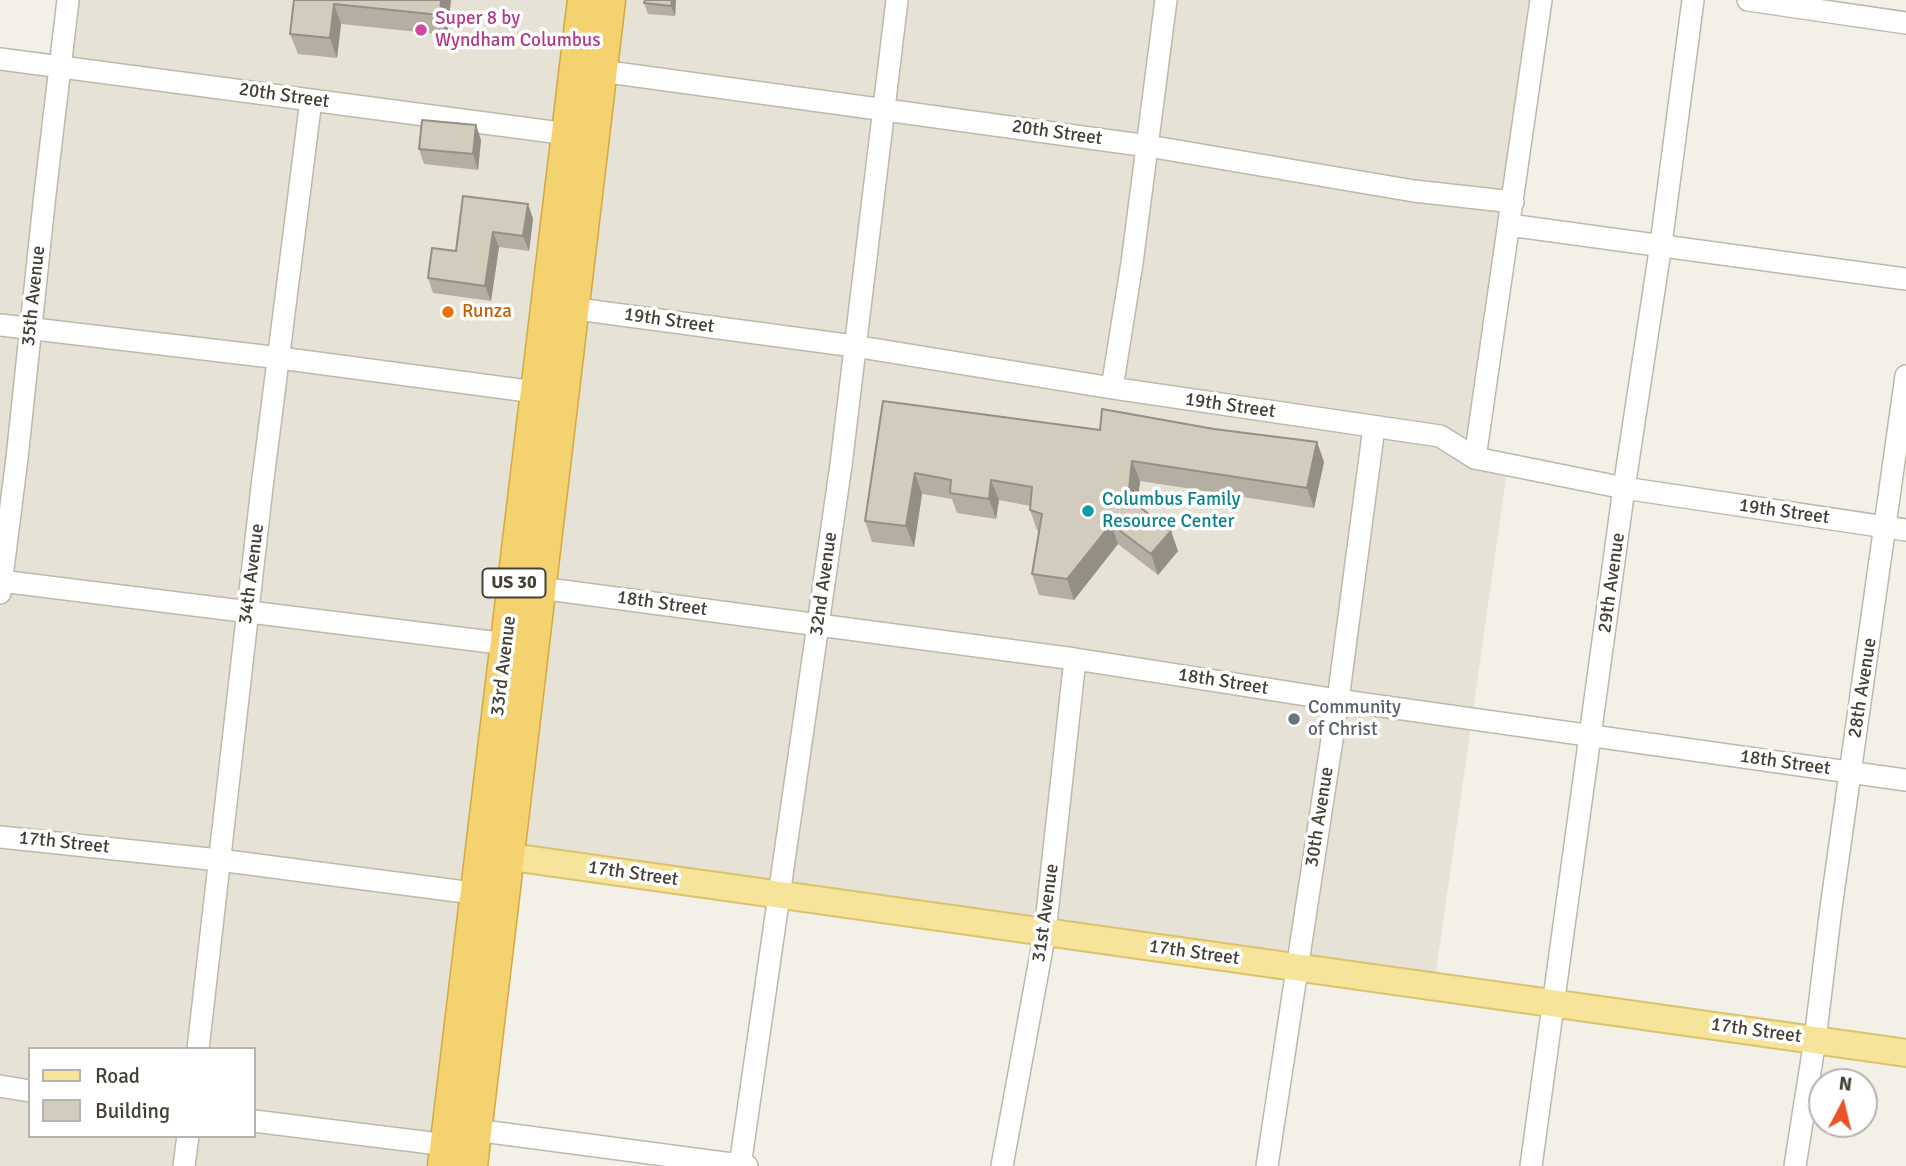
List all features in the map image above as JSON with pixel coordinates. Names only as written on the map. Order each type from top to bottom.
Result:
[{"type":"highway","name":"33rd Avenue","points":[[560,306],[568,134],[584,0]]},
{"type":"highway","name":"33rd Avenue","points":[[471,1166],[495,854],[507,644],[549,394],[560,306],[601,71],[609,0]]},
{"type":"highway","name":"33rd Avenue","points":[[495,854],[540,588],[549,394]]},
{"type":"highway","name":"33rd Avenue","points":[[446,1155],[491,895]]},
{"type":"main road","name":"17th Street","points":[[495,854],[1906,1053]]},
{"type":"street","name":"35th Avenue","points":[[1,585],[68,0]]},
{"type":"street","name":"32nd Avenue","points":[[742,1166],[778,894],[841,465],[897,0]]},
{"type":"street","points":[[1112,388],[1148,146],[1166,0]]},
{"type":"street","points":[[1475,458],[1541,0]]},
{"type":"street","name":"29th Avenue","points":[[1531,1166],[1693,0]]},
{"type":"street","points":[[1748,0],[1906,23]]},
{"type":"street","name":"20th Street","points":[[0,59],[568,134]]},
{"type":"street","name":"20th Street","points":[[601,71],[1148,146],[1414,191],[1513,202]]},
{"type":"street","name":"34th Avenue","points":[[198,1047],[248,610],[311,100]]},
{"type":"street","points":[[1509,225],[1906,279]]},
{"type":"street","name":"19th Street","points":[[560,306],[855,346],[1112,388],[1440,436],[1475,458],[1624,488],[1906,530]]},
{"type":"street","points":[[0,325],[280,358],[549,394]]},
{"type":"street","name":"28th Avenue","points":[[1795,1166],[1815,1040],[1906,376]]},
{"type":"street","name":"30th Avenue","points":[[1268,1166],[1338,700],[1374,427]]},
{"type":"street","points":[[1,585],[248,610],[507,644]]},
{"type":"street","name":"18th Street","points":[[540,588],[1075,659],[1338,700],[1906,780]]},
{"type":"street","name":"31st Avenue","points":[[1002,1166],[1045,932],[1075,659]]},
{"type":"street","name":"17th Street","points":[[0,836],[219,860],[491,895]]},
{"type":"street","points":[[0,1086],[28,1091]]},
{"type":"street","points":[[256,1121],[446,1155]]},
{"type":"street","points":[[475,1130],[742,1166]]},
{"type":"street","points":[[184,1166],[188,1138]]},
{"type":"shaded area","points":[[68,0],[1541,0],[1475,457],[1508,464],[1434,986],[496,854],[458,1166],[0,1166],[0,59],[60,66]]},
{"type":"building","points":[[294,0],[441,0],[440,15],[334,4],[330,38],[290,34]]},
{"type":"building","points":[[645,0],[672,0],[671,6],[644,3]]},
{"type":"building","points":[[422,120],[476,125],[473,154],[419,149]]},
{"type":"building","points":[[463,196],[528,204],[523,236],[493,232],[485,286],[428,278],[432,248],[456,251]]},
{"type":"building","name":"Columbus Family Resource Center","points":[[883,401],[1100,430],[1102,409],[1214,429],[1317,442],[1307,488],[1132,461],[1128,498],[1171,531],[1151,554],[1111,524],[1067,579],[1032,574],[1042,514],[1030,510],[1032,487],[991,480],[989,499],[950,493],[951,480],[915,473],[906,526],[865,521]]},
{"type":"place","name":"Super 8 by Wyndham Columbus","points":[[421,30]]},
{"type":"place","name":"Runza","points":[[448,312]]},
{"type":"place","name":"Columbus Family Resource Center","points":[[1088,511]]},
{"type":"place","name":"Community of Christ","points":[[1294,719]]}]
